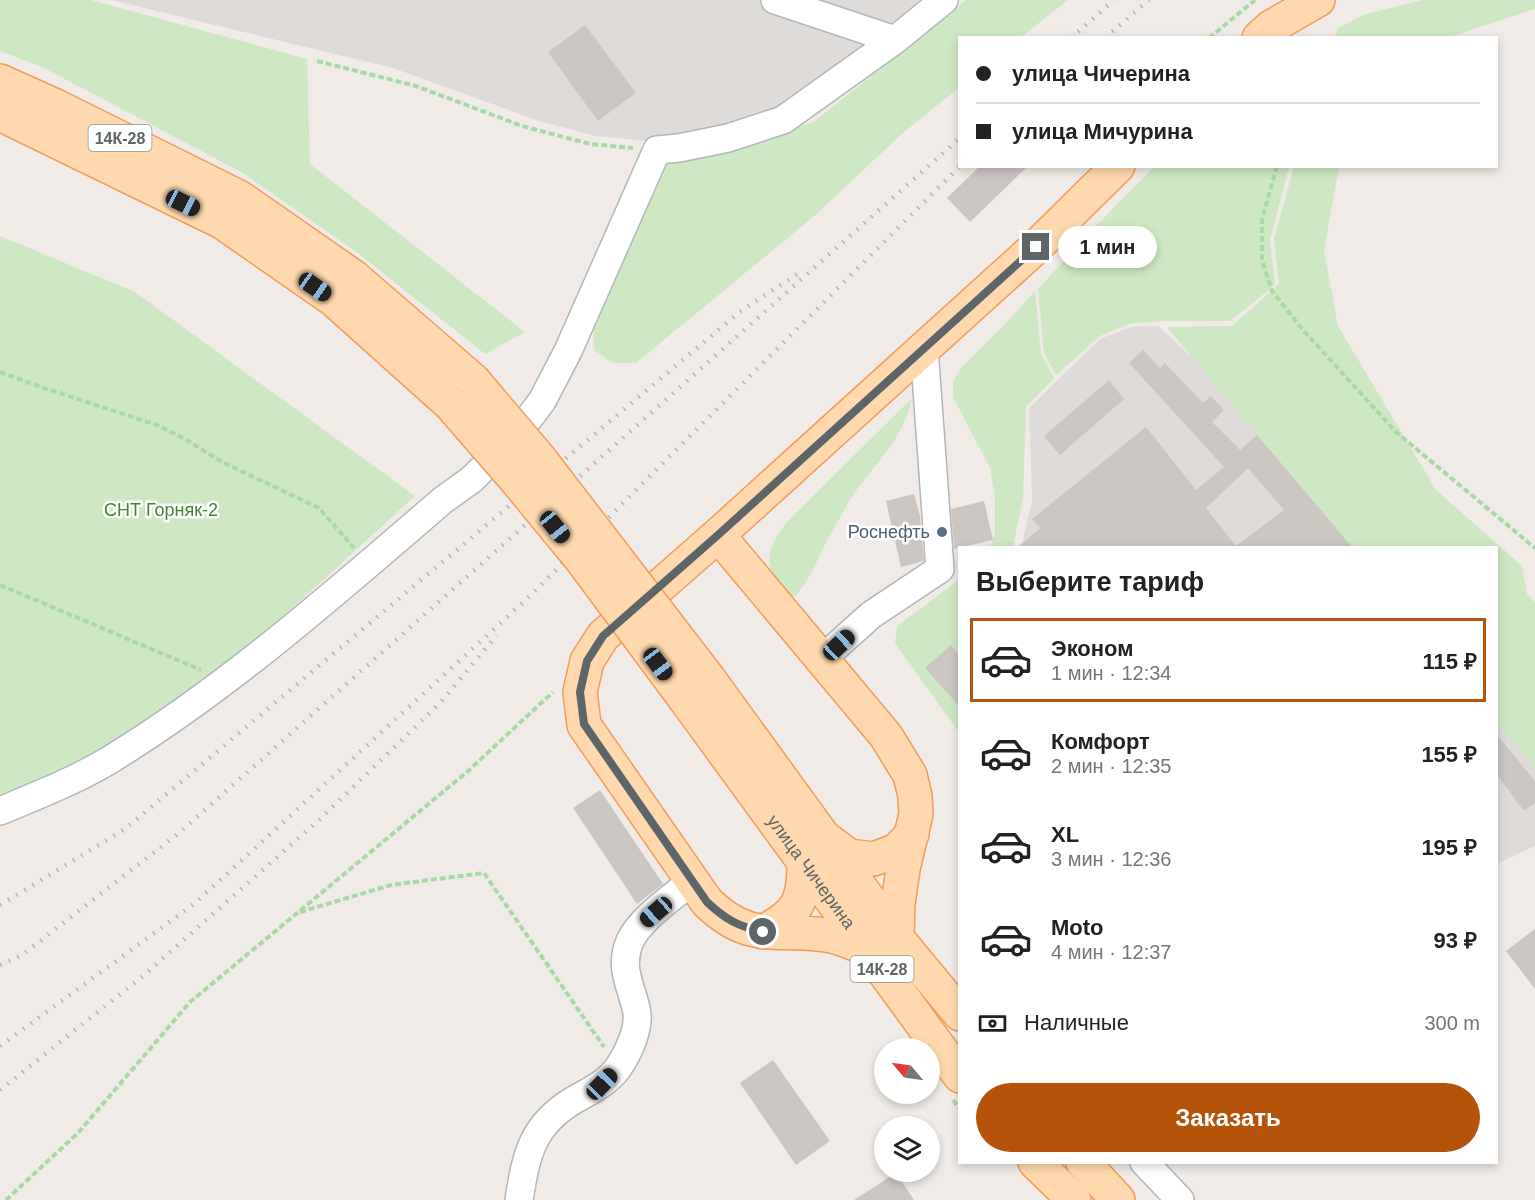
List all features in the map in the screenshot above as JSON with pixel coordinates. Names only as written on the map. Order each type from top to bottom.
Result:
[{"type":"main road","points":[[1261,36],[1271,27],[1318,0]]},
{"type":"main road","name":"14К-28","points":[[0,81],[58,107],[238,197],[354,277],[473,380],[547,468],[697,689]]},
{"type":"main road","name":"14К-28","points":[[0,114],[222,222],[334,300],[450,404],[580,559],[697,689]]},
{"type":"main road","points":[[718,535],[886,736],[910,776],[915,796],[916,814],[898,904],[883,944],[825,935],[763,932],[741,927],[723,917],[707,902],[584,724],[580,692],[595,649],[718,535],[1036,247],[1116,168]]},
{"type":"main road","name":"улица Чичерина","points":[[697,689],[827,840],[883,944],[958,1073]]},
{"type":"main road","name":"улица Чичерина","points":[[697,689],[804,863],[883,944],[958,1012]]},
{"type":"main road","points":[[827,840],[849,856],[874,859],[897,850],[912,834]]},
{"type":"main road","points":[[763,932],[780,922],[795,908],[804,887],[804,863]]},
{"type":"main road","points":[[1037,1164],[1074,1200]]},
{"type":"main road","points":[[1085,1164],[1118,1200]]},
{"type":"street","points":[[775,0],[895,40]]},
{"type":"street","points":[[0,811],[48,791],[106,762],[187,709],[271,645],[443,500],[471,480],[514,438],[542,401],[568,351],[657,150],[728,138],[783,120],[895,40],[944,0]]},
{"type":"street","points":[[822,659],[871,615],[940,569],[924,348]]},
{"type":"street","points":[[519,1200],[522,1177],[532,1141],[552,1115],[602,1084],[618,1068],[636,1030],[637,1010],[628,986],[625,968],[630,941],[645,921],[693,880]]},
{"type":"street","points":[[1146,1164],[1180,1200]]},
{"type":"path","points":[[1211,36],[1255,0]]},
{"type":"path","points":[[317,61],[416,86],[522,126],[590,144],[657,150]]},
{"type":"path","points":[[1276,168],[1262,219],[1262,260],[1272,291],[1396,432],[1535,548]]},
{"type":"path","points":[[0,372],[157,425],[222,462],[287,491],[319,508],[368,564]]},
{"type":"path","points":[[0,585],[224,680]]},
{"type":"path","points":[[6,1200],[78,1133],[190,1002],[467,772],[595,649]]},
{"type":"path","points":[[296,913],[391,885],[484,873],[618,1068]]},
{"type":"shaded area","points":[[111,0],[928,0],[797,102],[722,130],[656,142],[596,136],[539,121],[393,68]]},
{"type":"shaded area","points":[[1158,326],[1238,400],[1380,546],[1021,546],[1032,500],[1029,408],[1100,339],[1131,327]]},
{"type":"shaded area","points":[[1498,711],[1535,763],[1535,846],[1498,864]]},
{"type":"green space","points":[[0,0],[91,0],[307,59],[310,164],[525,332],[485,354],[358,253],[243,173],[44,68],[0,51]]},
{"type":"green space","points":[[966,0],[1068,0],[1022,36],[958,36],[958,89],[904,132],[812,218],[636,363],[613,363],[594,350],[593,322],[664,164],[736,151],[815,121]]},
{"type":"green space","points":[[1423,0],[1535,0],[1535,9],[1452,36],[1335,36],[1338,28],[1366,14]]},
{"type":"green space","points":[[1153,168],[1289,168],[1270,240],[1275,285],[1230,321],[1132,323],[1100,336],[1056,375],[1044,353],[1038,289]]},
{"type":"green space","points":[[1294,168],[1339,168],[1324,250],[1338,326],[1436,490],[1522,566],[1527,594],[1535,602],[1535,768],[1498,723],[1498,546],[1350,546],[1167,327],[1232,326],[1279,284],[1274,239]]},
{"type":"green space","name":"СНТ Горняк-2","points":[[0,236],[135,292],[415,496],[230,665],[0,824]]},
{"type":"green space","points":[[1035,291],[1041,354],[1054,378],[1026,407],[1023,498],[1013,546],[990,546],[995,534],[995,497],[990,468],[953,397],[953,382],[960,369]]},
{"type":"green space","points":[[912,398],[897,437],[852,496],[807,581],[795,596],[782,595],[770,566],[774,541],[787,522]]},
{"type":"green space","points":[[958,580],[958,731],[895,643],[897,626]]},
{"type":"building","points":[[585,25],[636,93],[598,121],[548,52]]},
{"type":"building","points":[[978,168],[1026,168],[970,222],[947,198]]},
{"type":"building","points":[[1143,350],[1160,368],[1165,363],[1203,403],[1211,396],[1224,410],[1212,422],[1240,450],[1257,435],[1351,546],[1236,546],[1019,546],[1040,528],[1032,519],[1146,427],[1196,490],[1224,467],[1129,363]],"holes":[[[1248,468],[1284,510],[1236,546],[1206,508]]]},
{"type":"building","points":[[1109,380],[1124,399],[1060,455],[1044,436]]},
{"type":"building","points":[[914,494],[920,516],[924,561],[901,567],[886,501]]},
{"type":"building","points":[[984,501],[993,540],[958,546],[954,549],[951,509]]},
{"type":"building","points":[[951,645],[958,654],[958,705],[925,668]]},
{"type":"building","points":[[1498,736],[1535,781],[1535,803],[1524,811],[1498,776]]},
{"type":"building","points":[[600,790],[663,884],[637,904],[573,808]]},
{"type":"building","points":[[1535,929],[1535,989],[1506,951]]},
{"type":"building","points":[[773,1060],[830,1141],[796,1165],[740,1083]]},
{"type":"building","points":[[882,1182],[902,1182],[914,1200],[854,1200]]},
{"type":"railway","points":[[1073,36],[1114,0]]},
{"type":"railway","points":[[1107,36],[1149,0]]},
{"type":"railway","points":[[0,965],[22,955],[179,833],[958,140]]},
{"type":"railway","points":[[0,1046],[194,904],[530,596],[958,168]]},
{"type":"railway","points":[[0,905],[125,829],[741,311],[802,271]]},
{"type":"railway","points":[[0,1090],[143,976],[319,820],[441,702],[497,635]]},
{"type":"place","name":"Роснефть","points":[[942,532]]},
{"type":"route","points":[[763,932],[741,927],[723,917],[707,902],[584,724],[580,692],[587,661],[603,636],[1036,247]]}]
